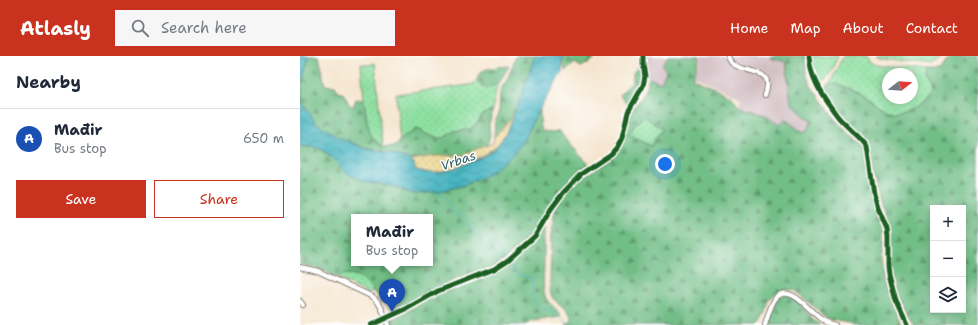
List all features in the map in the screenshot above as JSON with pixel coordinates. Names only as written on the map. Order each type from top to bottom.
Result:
[{"type":"street","points":[[371,325],[410,307],[438,291],[494,269],[507,261],[534,236],[563,192],[570,184],[581,174],[611,154],[618,146],[622,138],[628,112],[643,86],[645,76],[643,56]]},
{"type":"street","points":[[728,56],[733,65],[763,75],[766,78],[767,85],[765,95]]},
{"type":"street","points":[[809,56],[811,70],[818,88],[842,122],[864,142],[867,147],[874,194],[887,229],[889,274],[896,301],[907,325]]},
{"type":"street","points":[[300,266],[318,271],[373,297],[380,305],[388,325]]},
{"type":"street","points":[[765,325],[776,297],[786,293],[796,297],[822,320],[835,325]]},
{"type":"shaded area","points":[[643,56],[667,56],[661,64],[666,71],[661,83],[645,76]]},
{"type":"shaded area","points":[[701,56],[771,56],[771,58],[786,62],[791,103],[812,122],[807,132],[802,133],[785,119],[779,125],[765,115],[739,107],[741,98],[695,77]]},
{"type":"green space","points":[[309,56],[319,56],[325,85],[335,86],[339,92],[345,94],[348,103],[353,107],[356,99],[364,100],[370,133],[378,143],[383,146],[396,146],[403,138],[416,129],[435,138],[443,138],[455,131],[470,129],[478,122],[482,115],[493,109],[489,124],[490,136],[487,145],[463,155],[433,156],[411,160],[394,154],[364,148],[338,137],[316,123],[302,103],[301,85]]},
{"type":"green space","points":[[516,56],[536,56],[515,113],[494,137],[495,121],[499,114],[500,92],[507,80]]},
{"type":"green space","points":[[565,56],[597,56],[592,61],[581,67],[575,63],[565,71],[562,60]]},
{"type":"green space","points":[[668,56],[700,56],[693,79],[732,97],[739,107],[765,115],[779,125],[785,119],[802,133],[807,131],[811,122],[791,103],[786,62],[770,58],[771,56],[805,56],[806,74],[811,86],[834,118],[861,144],[864,149],[874,211],[883,230],[881,258],[883,279],[889,298],[902,325],[853,325],[850,323],[831,320],[820,313],[795,291],[786,289],[780,290],[769,300],[766,312],[760,325],[566,325],[571,321],[571,317],[567,310],[552,297],[550,290],[551,235],[555,210],[562,196],[572,185],[610,159],[617,152],[622,143],[633,109],[644,94],[649,78],[661,83],[666,71],[662,64]],"holes":[[[644,116],[662,129],[651,146],[629,135],[635,125]]]},
{"type":"green space","points":[[812,56],[838,56],[829,75],[819,84],[813,71]]},
{"type":"green space","points":[[843,56],[866,56],[871,63],[876,65],[901,68],[882,68],[882,104],[918,104],[918,70],[926,71],[925,81],[931,90],[927,98],[916,107],[908,111],[894,113],[885,110],[868,98],[843,86],[830,83]]},
{"type":"green space","points":[[876,56],[942,56],[940,60],[930,66],[881,59]]},
{"type":"green space","points":[[950,56],[978,56],[978,325],[914,325],[900,302],[892,278],[890,269],[891,238],[889,226],[876,187],[868,141],[846,121],[822,90],[830,83],[839,85],[865,96],[889,112],[899,113],[916,107],[929,95],[931,90],[925,81],[926,71],[940,71]]},
{"type":"green space","points":[[375,63],[383,146],[373,140],[368,127],[364,100],[361,64],[369,65]]},
{"type":"green space","points":[[640,65],[643,76],[642,81],[629,107],[620,95],[631,84],[633,73]]},
{"type":"green space","points":[[509,66],[499,83],[488,88],[476,82],[480,73],[483,71]]},
{"type":"green space","points":[[476,82],[482,86],[499,83],[496,90],[493,109],[482,115],[478,122],[470,129],[455,131],[443,138],[435,138],[416,129],[403,138],[400,142],[396,94],[470,85]]},
{"type":"green space","points":[[540,110],[540,123],[542,131],[553,132],[559,130],[588,164],[559,190],[537,229],[507,258],[489,269],[476,271],[438,287],[397,311],[393,310],[386,301],[381,302],[378,295],[372,291],[373,289],[363,279],[356,275],[349,274],[334,276],[323,270],[300,264],[300,146],[319,148],[366,182],[393,186],[413,194],[436,192],[465,185],[487,175]]},
{"type":"green space","points":[[644,116],[662,129],[651,146],[629,135],[635,125]]},
{"type":"green space","points":[[544,227],[544,292],[549,302],[559,312],[561,317],[533,321],[524,325],[389,325],[389,320],[437,295],[495,273],[508,266]]},
{"type":"green space","points":[[349,274],[360,278],[373,290],[369,294],[334,276]]},
{"type":"green space","points":[[787,295],[797,300],[812,319],[820,325],[770,325],[776,302],[780,297]]},
{"type":"sand","points":[[515,113],[503,138],[497,145],[485,154],[470,162],[436,173],[423,172],[415,169],[414,163],[411,160],[433,156],[463,155],[493,143],[494,137]]},
{"type":"water","points":[[300,56],[309,56],[301,85],[302,103],[316,123],[338,137],[364,148],[394,154],[411,160],[414,163],[415,169],[425,172],[434,172],[444,171],[459,166],[477,159],[493,150],[506,133],[534,58],[536,56],[565,56],[562,60],[562,72],[536,115],[524,141],[509,158],[487,175],[465,185],[436,192],[413,194],[393,186],[366,182],[348,174],[331,157],[319,148],[300,146]]},
{"type":"waterway","points":[[437,191],[439,195],[444,196],[447,202],[451,205],[452,207],[450,210],[457,216],[460,215],[466,220],[470,229],[489,241],[506,258]]},
{"type":"waterway","points":[[509,262],[515,272],[521,276],[531,277],[532,296],[537,304],[552,311],[569,325]]},
{"type":"cycle path","points":[[371,325],[406,309],[438,291],[494,269],[508,260],[535,236],[551,209],[563,193],[581,174],[611,154],[618,146],[622,138],[628,112],[643,86],[645,76],[643,56]]},
{"type":"cycle path","points":[[809,56],[811,71],[824,98],[839,118],[865,143],[867,147],[874,194],[887,229],[889,274],[896,301],[907,325]]},
{"type":"place","name":"Mađir","points":[[392,312]]},
{"type":"water label","name":"Vrbas","points":[[458,160]]}]
